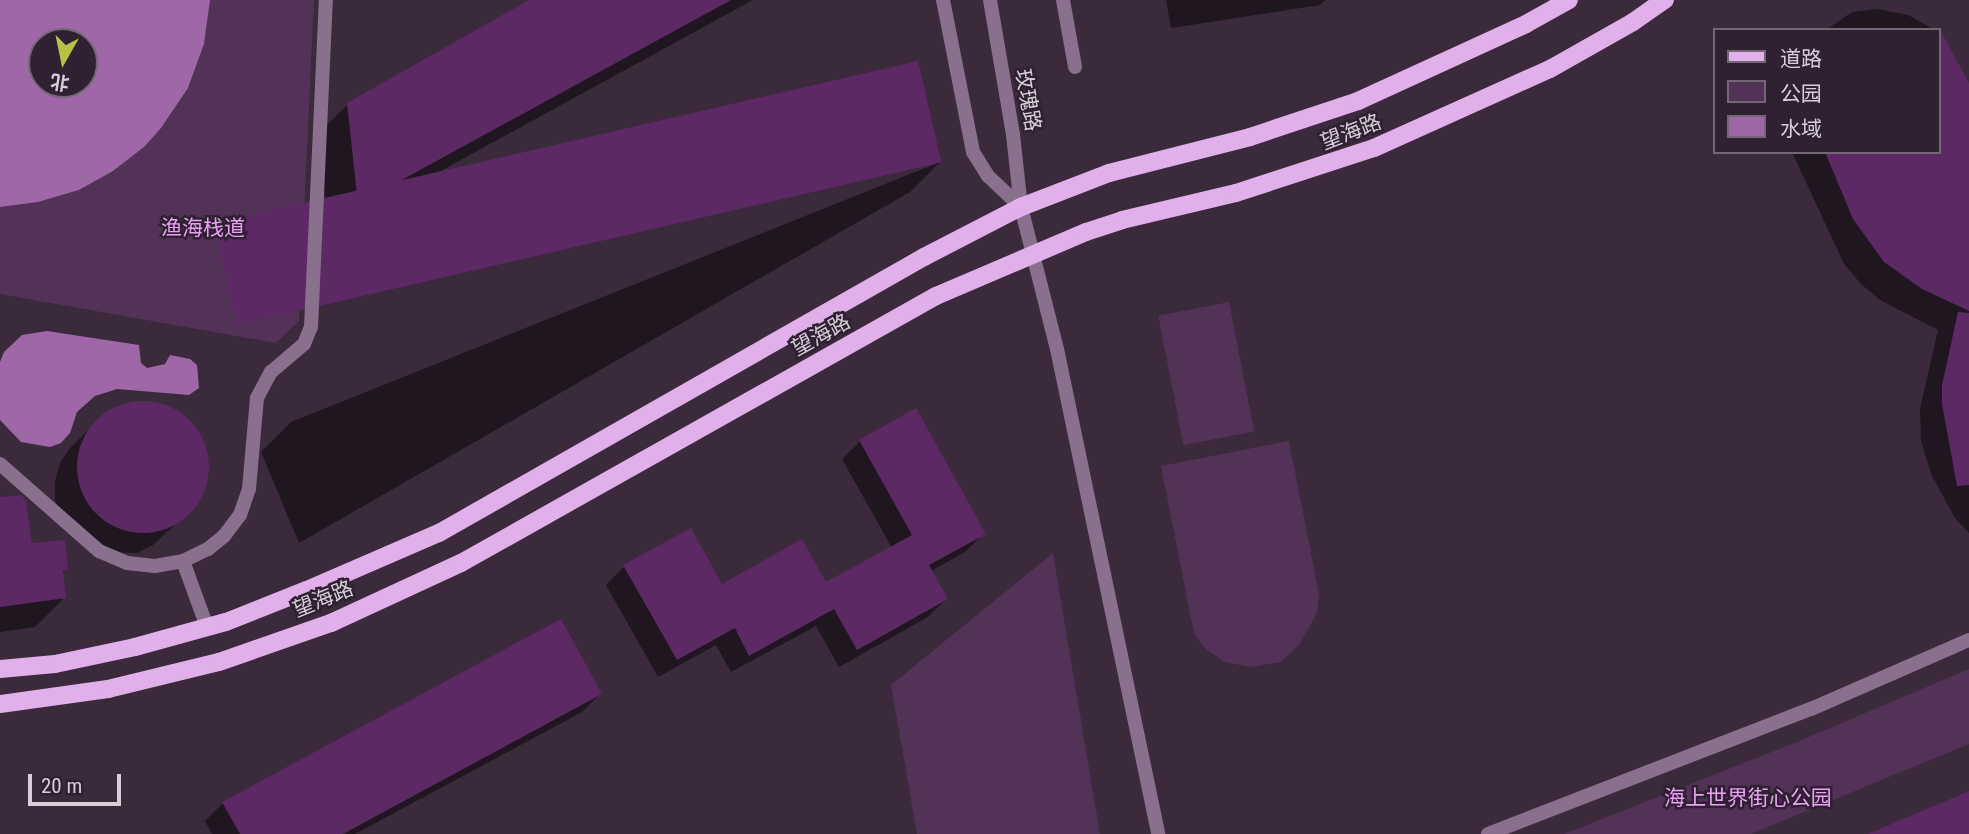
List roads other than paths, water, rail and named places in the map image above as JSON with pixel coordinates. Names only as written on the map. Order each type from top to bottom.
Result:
[{"type":"main road","name":"望海路","points":[[0,669],[55,664],[135,647],[206,627],[307,590],[439,533],[924,257],[1021,207],[1109,173],[1250,136],[1358,102],[1526,24],[1569,0]]},
{"type":"main road","name":"望海路","points":[[0,704],[108,689],[219,662],[331,622],[461,563],[936,296],[1033,253],[1122,220],[1249,190],[1374,148],[1550,69],[1633,22],[1665,0]]},
{"type":"street","points":[[0,464],[99,551],[127,563],[155,566],[183,561],[208,549],[224,536],[240,515],[248,489],[257,398],[271,372],[304,344],[311,327],[326,0]]},
{"type":"street","points":[[943,0],[973,152],[988,176],[1021,207]]},
{"type":"street","name":"玫瑰路","points":[[990,0],[1015,148],[1021,207],[1057,349],[1158,834]]},
{"type":"street","points":[[1063,0],[1074,67]]},
{"type":"street","points":[[183,561],[206,627]]},
{"type":"street","points":[[1488,834],[1811,709],[1969,640]]},
{"type":"water","points":[[0,0],[210,0],[204,44],[188,88],[161,128],[144,147],[113,171],[79,190],[38,202],[0,207]]},
{"type":"water","points":[[47,331],[139,345],[141,363],[147,368],[165,364],[170,355],[190,359],[197,365],[199,388],[189,395],[117,389],[95,396],[77,412],[70,433],[61,443],[50,447],[21,442],[0,420],[0,362],[4,352],[22,335]]},
{"type":"park label","name":"渔海栈道","points":[[203,228]]},
{"type":"park label","name":"海上世界街心公园","points":[[1748,798]]}]
